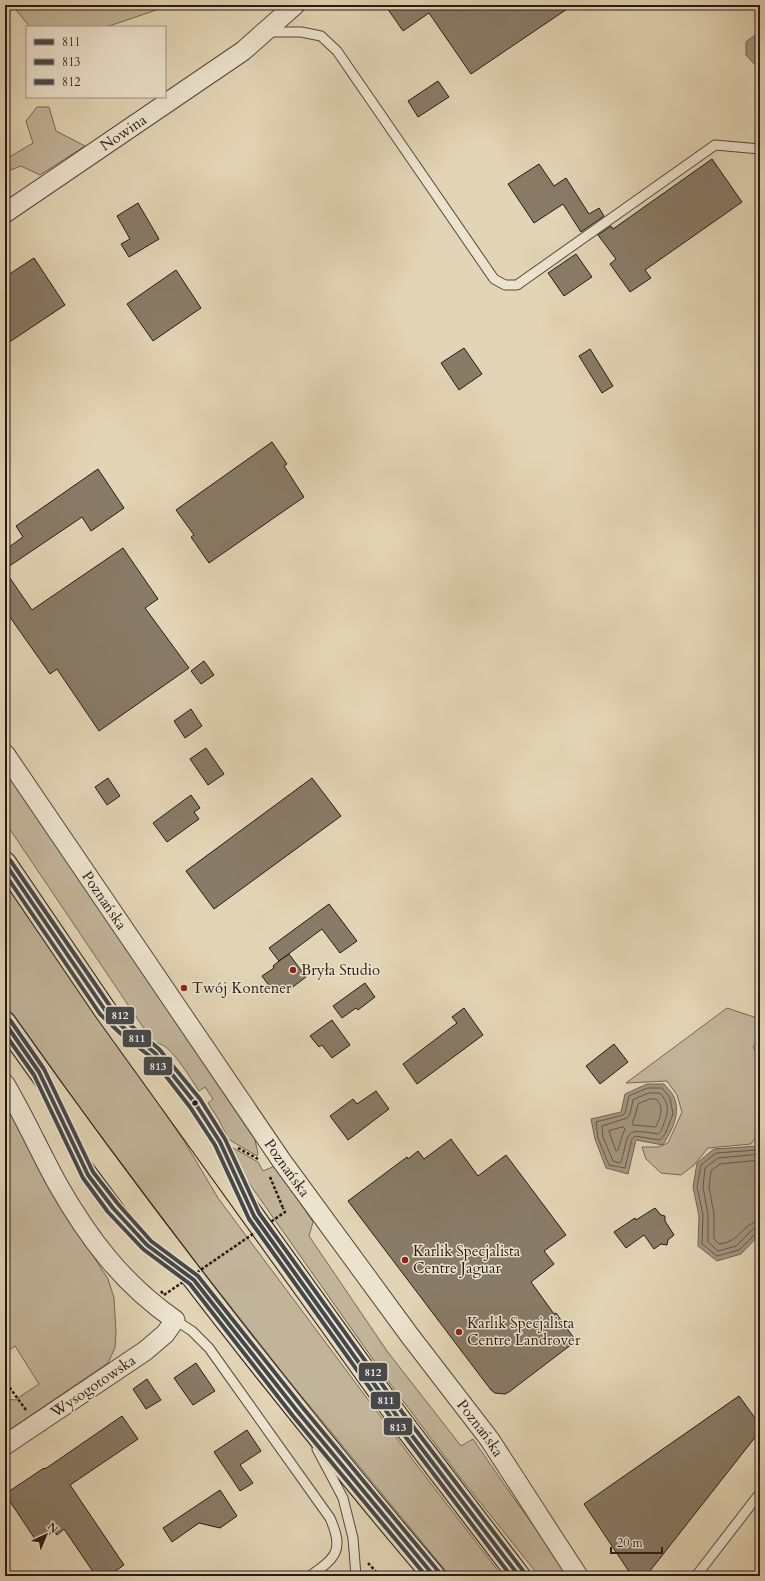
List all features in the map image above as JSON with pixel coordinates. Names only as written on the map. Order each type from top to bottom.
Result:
[{"type":"main road","points":[[5,863],[104,1010],[397,1416],[519,1576]]},
{"type":"main road","points":[[5,1023],[129,1195],[194,1280],[298,1412],[434,1576]]},
{"type":"street","name":"Nowina","points":[[5,212],[243,51],[295,5]]},
{"type":"street","name":"Poznańska","points":[[5,754],[281,1160],[410,1336],[490,1440],[578,1576]]},
{"type":"street","points":[[5,1084],[20,1108],[58,1184],[101,1251],[124,1277],[148,1299],[175,1320]]},
{"type":"street","name":"Wysogotowska","points":[[5,1445],[145,1351],[165,1334],[175,1320]]},
{"type":"lane","points":[[266,32],[301,32],[321,36],[337,51],[494,279],[505,285],[517,285],[715,145],[760,149]]},
{"type":"lane","points":[[175,1320],[192,1331],[209,1348],[330,1518],[337,1534],[336,1550],[329,1562],[310,1576]]},
{"type":"lane","points":[[298,1412],[343,1498],[353,1538],[355,1574]]},
{"type":"lane","points":[[696,1576],[760,1493]]},
{"type":"path","points":[[234,1146],[261,1159]]},
{"type":"path","points":[[161,1292],[164,1295],[285,1212],[269,1176]]},
{"type":"path","points":[[5,1385],[10,1388],[27,1413],[34,1414],[41,1421]]},
{"type":"shaded area","points":[[12,5],[171,5],[108,26],[29,26]]},
{"type":"shaded area","points":[[37,107],[49,107],[56,131],[85,146],[40,175],[21,166],[5,172],[5,157],[11,156],[33,143],[26,121]]},
{"type":"shaded area","points":[[5,771],[252,1128],[258,1153],[257,1156],[228,1139],[219,1120],[208,1103],[213,1099],[205,1087],[199,1091],[172,1053],[165,1046],[151,1039],[5,822]]},
{"type":"shaded area","points":[[5,878],[184,1141],[218,1198],[416,1464],[502,1576],[450,1576],[294,1387],[198,1265],[83,1112],[5,1003]]},
{"type":"shaded area","points":[[727,1008],[760,1019],[760,1039],[753,1047],[760,1059],[760,1132],[751,1144],[708,1148],[694,1165],[681,1175],[661,1173],[646,1159],[642,1147],[658,1147],[668,1143],[682,1112],[677,1095],[667,1081],[626,1083]]},
{"type":"shaded area","points":[[5,1099],[61,1206],[108,1279],[114,1298],[116,1332],[115,1348],[108,1363],[5,1433],[5,1399],[15,1400],[39,1384],[15,1346],[5,1353]]},
{"type":"shaded area","points":[[228,1145],[258,1162],[263,1171],[275,1166],[313,1222],[309,1236],[387,1351],[461,1446],[473,1439],[570,1576],[539,1576],[460,1477],[389,1382],[239,1169]]},
{"type":"water","points":[[760,31],[759,69],[746,55],[746,42]]},
{"type":"water","points":[[647,1084],[664,1084],[674,1097],[676,1103],[676,1116],[670,1134],[663,1145],[636,1140],[628,1174],[606,1168],[595,1139],[591,1119],[621,1112],[625,1094]]},
{"type":"water","points":[[760,1139],[760,1234],[741,1254],[717,1261],[698,1246],[699,1216],[693,1187],[697,1163],[714,1149],[757,1146]]},
{"type":"building","points":[[385,5],[573,5],[471,74],[429,13],[403,31]]},
{"type":"building","points":[[438,81],[449,97],[418,117],[408,101]]},
{"type":"building","points":[[712,159],[742,202],[645,270],[651,278],[630,292],[610,264],[616,259],[598,235],[611,226],[613,229]]},
{"type":"building","points":[[539,164],[554,186],[566,178],[589,214],[599,208],[604,216],[581,232],[563,204],[534,223],[508,184]]},
{"type":"building","points":[[138,203],[159,239],[129,257],[121,244],[130,239],[117,216]]},
{"type":"building","points":[[576,254],[592,277],[564,296],[548,273]]},
{"type":"building","points":[[34,258],[65,305],[5,345],[5,277]]},
{"type":"building","points":[[176,270],[201,308],[153,341],[127,304]]},
{"type":"building","points":[[464,348],[482,374],[459,390],[441,363]]},
{"type":"building","points":[[590,349],[613,386],[602,393],[579,356]]},
{"type":"building","points":[[272,442],[287,464],[284,466],[304,497],[209,563],[191,537],[194,535],[176,510]]},
{"type":"building","points":[[98,469],[124,508],[91,531],[82,517],[5,569],[5,550],[23,537],[16,526]]},
{"type":"building","points":[[123,548],[158,599],[145,608],[189,668],[99,731],[57,669],[50,674],[5,610],[5,571],[32,610]]},
{"type":"building","points":[[204,661],[214,675],[201,684],[191,671]]},
{"type":"building","points":[[191,709],[202,726],[185,738],[174,721]]},
{"type":"building","points":[[206,748],[224,774],[208,785],[190,759]]},
{"type":"building","points":[[108,778],[120,796],[107,805],[95,787]]},
{"type":"building","points":[[312,778],[341,816],[214,909],[186,871]]},
{"type":"building","points":[[191,795],[200,808],[194,812],[199,819],[167,842],[153,823]]},
{"type":"building","points":[[329,904],[357,941],[340,953],[322,929],[279,961],[269,948]]},
{"type":"building","points":[[289,954],[306,977],[290,989],[289,987],[280,994],[278,992],[275,994],[262,976],[274,968],[273,966]]},
{"type":"building","points":[[365,983],[375,997],[358,1010],[356,1008],[342,1018],[333,1006]]},
{"type":"building","points":[[464,1008],[483,1035],[417,1084],[403,1064],[457,1023],[452,1017]]},
{"type":"building","points":[[332,1020],[350,1045],[332,1058],[322,1045],[319,1047],[310,1036]]},
{"type":"building","points":[[614,1044],[628,1062],[600,1084],[586,1066]]},
{"type":"building","points":[[376,1091],[389,1109],[348,1140],[330,1116],[353,1099],[357,1104]]},
{"type":"building","points":[[451,1139],[478,1176],[506,1155],[566,1235],[544,1251],[554,1264],[531,1282],[576,1341],[505,1394],[495,1393],[491,1390],[348,1201],[407,1157],[408,1159],[418,1151],[424,1159]]},
{"type":"building","points":[[655,1208],[661,1215],[665,1216],[665,1221],[674,1235],[668,1240],[667,1245],[661,1244],[654,1249],[644,1235],[626,1248],[614,1232],[635,1218],[636,1220]]},
{"type":"building","points":[[196,1363],[215,1391],[193,1405],[174,1378]]},
{"type":"building","points":[[147,1379],[161,1400],[146,1409],[133,1389]]},
{"type":"building","points":[[739,1396],[760,1425],[760,1431],[646,1576],[632,1576],[584,1504]]},
{"type":"building","points":[[122,1416],[138,1439],[70,1485],[124,1565],[108,1576],[96,1576],[64,1529],[57,1535],[54,1531],[37,1542],[5,1494],[44,1468],[45,1469]]},
{"type":"building","points":[[247,1430],[261,1451],[240,1465],[253,1483],[240,1491],[214,1452]]},
{"type":"building","points":[[220,1490],[237,1516],[220,1528],[199,1523],[172,1542],[163,1528]]},
{"type":"transit line","name":"812","points":[[10,860],[110,1006],[159,1049],[200,1099],[225,1139],[259,1213],[402,1412],[524,1572]]},
{"type":"transit line","name":"811","points":[[5,863],[105,1010],[124,1028],[155,1053],[195,1103],[220,1142],[254,1216],[397,1416],[519,1576]]},
{"type":"transit line","name":"813","points":[[5,874],[100,1014],[120,1033],[151,1057],[190,1107],[215,1145],[249,1219],[392,1419],[511,1576]]},
{"type":"transit line","name":"812","points":[[10,1020],[44,1069],[93,1172],[118,1204],[151,1241],[198,1276],[303,1408],[439,1572]]},
{"type":"transit line","name":"811","points":[[5,1023],[39,1072],[88,1175],[113,1208],[147,1245],[194,1280],[298,1412],[434,1576]]},
{"type":"transit line","name":"813","points":[[5,1034],[34,1075],[83,1178],[108,1212],[143,1249],[190,1284],[293,1416],[426,1576]]},
{"type":"place","name":"Bryła Studio","points":[[293,970]]},
{"type":"place","name":"Twój Kontener","points":[[184,988]]},
{"type":"place","name":"Karlik Specjalista Centre Jaguar","points":[[405,1260]]},
{"type":"place","name":"Karlik Specjalista Centre Landrover","points":[[459,1332]]}]
